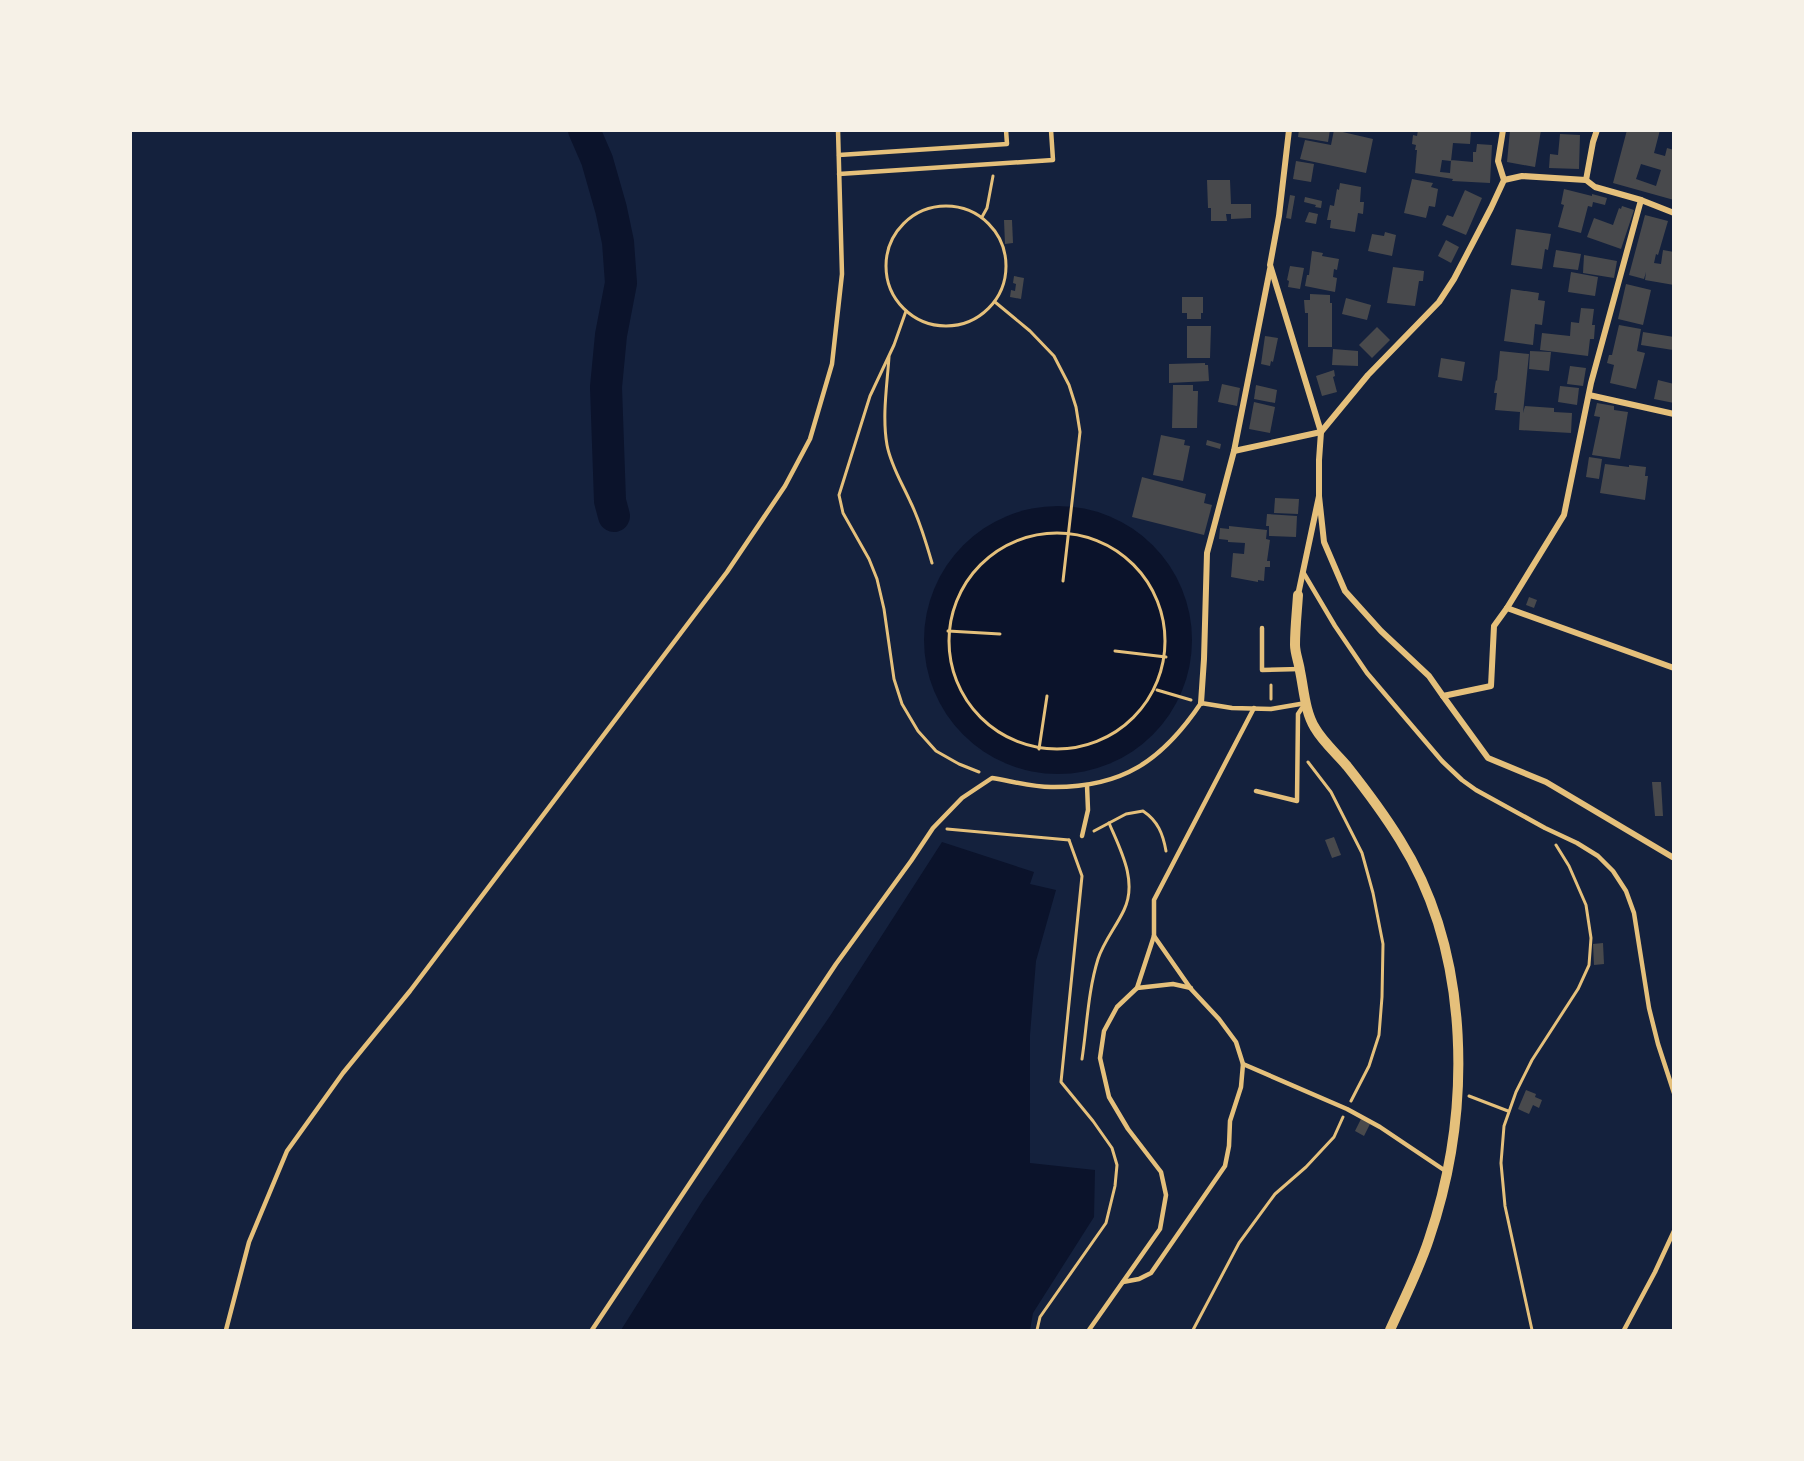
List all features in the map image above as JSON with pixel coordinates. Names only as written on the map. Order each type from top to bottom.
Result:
[{"type":"street","points":[[1201,703],[1207,553],[1234,451],[1270,266],[1279,216],[1289,130]]},
{"type":"street","points":[[1234,451],[1321,432],[1368,375],[1439,302],[1454,279],[1504,180],[1498,161],[1503,130]]},
{"type":"street","points":[[1586,180],[1597,130]]},
{"type":"street","points":[[1504,180],[1522,176],[1586,180],[1595,187],[1641,200],[1674,213]]},
{"type":"street","points":[[1443,696],[1491,686],[1494,626],[1564,515],[1589,395],[1641,200]]},
{"type":"street","points":[[1270,266],[1321,432],[1318,460],[1324,542],[1345,591],[1381,632],[1429,676],[1488,759],[1546,782],[1674,858]]},
{"type":"street","points":[[1589,395],[1674,414]]},
{"type":"street","points":[[1319,496],[1298,595],[1295,647],[1306,703],[1314,727],[1375,800],[1402,842],[1421,879],[1439,926],[1450,970],[1456,1014],[1458,1056],[1454,1137],[1447,1172],[1429,1239],[1390,1330]]},
{"type":"street","points":[[1507,608],[1674,668]]},
{"type":"lane","points":[[226,1330],[249,1242],[287,1151],[343,1073],[410,991],[727,572],[785,486],[810,439],[832,364],[842,274],[838,130]]},
{"type":"lane","points":[[839,155],[1007,144],[1006,130]]},
{"type":"lane","points":[[839,174],[1053,160],[1051,130]]},
{"type":"lane","points":[[1302,570],[1335,626],[1366,672],[1442,761],[1476,790],[1577,843],[1598,856],[1612,871],[1626,891],[1634,913],[1649,1008],[1674,1093]]},
{"type":"lane","points":[[1262,628],[1262,670],[1300,669]]},
{"type":"lane","points":[[592,1330],[836,964],[933,828],[962,798],[992,778],[1049,787],[1087,785],[1123,776],[1147,763],[1173,739],[1201,703],[1232,708],[1270,709],[1306,703]]},
{"type":"lane","points":[[1256,791],[1298,801],[1298,714],[1306,703]]},
{"type":"lane","points":[[1089,1330],[1160,1229],[1166,1195],[1161,1172],[1128,1129],[1109,1097],[1100,1058],[1104,1031],[1117,1007],[1137,988],[1154,936],[1154,900],[1254,708]]},
{"type":"lane","points":[[1082,836],[1088,810],[1087,785]]},
{"type":"lane","points":[[1123,1282],[1139,1279],[1151,1273],[1224,1166],[1229,1146],[1230,1121],[1241,1087],[1243,1064],[1236,1042],[1219,1019],[1191,989],[1154,936]]},
{"type":"lane","points":[[1137,988],[1173,984],[1191,989]]},
{"type":"lane","points":[[1243,1064],[1347,1109],[1380,1127],[1447,1172]]},
{"type":"lane","points":[[1624,1330],[1651,1281],[1674,1231]]},
{"type":"path","points":[[982,218],[987,208],[993,176]]},
{"type":"path","points":[[941,205],[960,207],[979,214],[982,218],[993,228],[1003,245],[1007,264],[1003,284],[995,302],[981,316],[963,324],[943,327],[923,322],[906,311],[893,295],[887,276],[887,255],[893,236],[905,221],[922,210],[941,205]]},
{"type":"path","points":[[995,302],[1030,331],[1054,356],[1069,384],[1076,407],[1080,432],[1062,581]]},
{"type":"path","points":[[906,311],[890,355],[870,396],[839,495],[843,513],[869,559],[877,579],[884,609],[894,678],[902,704],[918,731],[936,751],[992,778]]},
{"type":"path","points":[[890,355],[885,423],[887,447],[896,475],[911,502],[922,529],[932,563]]},
{"type":"path","points":[[1038,534],[1085,535],[1125,554],[1140,570],[1149,586],[1162,624],[1166,657],[1156,690],[1134,718],[1118,733],[1079,747],[1058,750],[1039,749],[997,733],[982,721],[969,705],[952,668],[948,653],[948,631],[954,605],[962,590],[975,570],[994,554],[1014,542],[1038,534]]},
{"type":"path","points":[[948,631],[1000,634]]},
{"type":"path","points":[[1115,651],[1166,657]]},
{"type":"path","points":[[1156,690],[1201,703]]},
{"type":"path","points":[[1039,749],[1047,696]]},
{"type":"path","points":[[1193,1330],[1239,1243],[1275,1194],[1306,1167],[1334,1137],[1369,1066],[1379,1035],[1383,944],[1373,892],[1362,853],[1331,792],[1298,749]]},
{"type":"path","points":[[933,828],[1069,840],[1126,814],[1143,811],[1153,818],[1162,832],[1166,855]]},
{"type":"path","points":[[1082,1059],[1092,981],[1099,956],[1109,934],[1125,909],[1129,896],[1126,863],[1108,823]]},
{"type":"path","points":[[1532,1330],[1505,1206],[1501,1163],[1504,1126],[1508,1111],[1532,1060],[1578,989],[1588,965],[1591,938],[1586,905],[1569,866],[1545,828]]},
{"type":"path","points":[[1036,1330],[1040,1317],[1106,1223],[1117,1165],[1112,1148],[1061,1082],[1082,876],[1069,840]]},
{"type":"path","points":[[1456,1091],[1508,1111]]},
{"type":"water","points":[[1058,506],[1084,508],[1109,516],[1133,528],[1153,545],[1170,565],[1182,589],[1190,614],[1192,640],[1190,666],[1182,691],[1170,715],[1153,735],[1133,752],[1109,764],[1084,772],[1058,774],[1032,772],[1007,764],[983,752],[963,735],[946,715],[934,691],[926,666],[924,640],[926,614],[934,589],[946,565],[963,545],[983,528],[1007,516],[1032,508]]},
{"type":"water","points":[[942,842],[1034,872],[1030,884],[1056,890],[1036,961],[1030,1035],[1030,1163],[1095,1170],[1094,1217],[1033,1313],[1030,1330],[621,1330],[703,1200],[830,1016]]},
{"type":"building","points":[[1299,130],[1330,130],[1328,142],[1298,137]]},
{"type":"building","points":[[1334,130],[1373,139],[1366,173],[1300,159],[1305,140],[1331,145]]},
{"type":"building","points":[[1418,130],[1471,130],[1470,144],[1453,143],[1451,160],[1473,162],[1473,152],[1476,152],[1477,144],[1492,145],[1490,183],[1452,181],[1453,179],[1415,173],[1417,150],[1415,150],[1416,145],[1412,144],[1413,135],[1417,136]],"holes":[[[1442,160],[1451,161],[1450,173],[1440,172]]]},
{"type":"building","points":[[1510,130],[1541,130],[1535,167],[1507,162]]},
{"type":"building","points":[[1627,130],[1660,130],[1654,153],[1665,156],[1667,148],[1674,150],[1674,200],[1613,183]],"holes":[[[1641,164],[1661,170],[1656,186],[1636,179]]]},
{"type":"building","points":[[1560,134],[1580,135],[1579,169],[1549,168],[1550,154],[1558,155]]},
{"type":"building","points":[[1296,161],[1314,164],[1311,182],[1293,179]]},
{"type":"building","points":[[1412,179],[1433,183],[1431,187],[1438,189],[1435,207],[1429,206],[1426,218],[1404,213]]},
{"type":"building","points":[[1207,180],[1230,180],[1231,204],[1251,204],[1251,218],[1231,219],[1231,214],[1226,214],[1227,221],[1211,221]]},
{"type":"building","points":[[1340,183],[1361,187],[1360,202],[1364,202],[1363,214],[1358,213],[1355,232],[1330,228],[1331,220],[1327,220],[1330,205],[1334,206]]},
{"type":"building","points":[[1564,189],[1607,198],[1605,205],[1593,202],[1592,207],[1588,206],[1581,233],[1558,227],[1564,205],[1561,204]]},
{"type":"building","points":[[1465,190],[1482,198],[1466,235],[1442,225],[1447,215],[1453,217]]},
{"type":"building","points":[[1290,195],[1295,196],[1291,219],[1286,218]]},
{"type":"building","points":[[1305,197],[1322,201],[1321,208],[1304,202]]},
{"type":"building","points":[[1622,206],[1634,210],[1621,249],[1587,237],[1594,218],[1613,225],[1619,208],[1621,209]]},
{"type":"building","points":[[1309,212],[1318,214],[1316,224],[1305,222]]},
{"type":"building","points":[[1645,215],[1668,221],[1654,263],[1661,264],[1663,250],[1674,252],[1674,285],[1645,280],[1646,272],[1644,279],[1629,275]]},
{"type":"building","points":[[1004,220],[1012,220],[1013,243],[1005,244]]},
{"type":"building","points":[[1516,229],[1551,234],[1548,250],[1545,249],[1542,269],[1511,265]]},
{"type":"building","points":[[1385,232],[1396,235],[1392,256],[1368,251],[1372,234],[1384,236]]},
{"type":"building","points":[[1446,240],[1459,247],[1451,263],[1438,256]]},
{"type":"building","points":[[1556,250],[1581,254],[1578,270],[1553,267]]},
{"type":"building","points":[[1312,251],[1323,253],[1322,256],[1339,259],[1333,277],[1337,278],[1335,292],[1305,286]]},
{"type":"building","points":[[1584,255],[1617,261],[1614,278],[1583,273]]},
{"type":"building","points":[[1290,266],[1304,268],[1300,289],[1288,287]]},
{"type":"building","points":[[1393,267],[1424,271],[1423,281],[1419,281],[1415,306],[1387,303]]},
{"type":"building","points":[[1571,272],[1598,277],[1595,296],[1568,292]]},
{"type":"building","points":[[1014,276],[1024,278],[1021,299],[1010,297],[1011,290],[1015,291]]},
{"type":"building","points":[[1626,284],[1651,290],[1643,325],[1618,319]]},
{"type":"building","points":[[1511,289],[1539,293],[1538,300],[1545,301],[1542,325],[1535,324],[1533,345],[1504,341]]},
{"type":"building","points":[[1310,294],[1330,295],[1332,347],[1308,347],[1308,313],[1305,313],[1304,300],[1310,300]]},
{"type":"building","points":[[1182,297],[1203,297],[1201,319],[1187,319],[1187,313],[1182,313]]},
{"type":"building","points":[[1346,298],[1371,305],[1367,320],[1342,314]]},
{"type":"building","points":[[1581,308],[1594,309],[1592,325],[1595,325],[1594,339],[1590,339],[1588,356],[1540,350],[1542,333],[1570,336],[1571,322],[1579,323]]},
{"type":"building","points":[[1619,325],[1641,329],[1637,351],[1645,353],[1636,389],[1610,383],[1614,365],[1607,363],[1609,355],[1612,355]]},
{"type":"building","points":[[1187,326],[1211,326],[1210,358],[1187,358]]},
{"type":"building","points":[[1377,327],[1390,340],[1372,358],[1359,345]]},
{"type":"building","points":[[1643,332],[1674,337],[1673,350],[1641,345]]},
{"type":"building","points":[[1265,336],[1278,338],[1270,366],[1261,364]]},
{"type":"building","points":[[1333,349],[1358,351],[1358,366],[1332,365]]},
{"type":"building","points":[[1500,351],[1529,354],[1523,413],[1525,406],[1554,408],[1554,412],[1572,413],[1571,433],[1519,430],[1520,412],[1495,410],[1497,393],[1494,393]]},
{"type":"building","points":[[1530,351],[1551,352],[1549,371],[1529,369]]},
{"type":"building","points":[[1441,358],[1465,362],[1462,381],[1438,377]]},
{"type":"building","points":[[1205,363],[1208,365],[1209,381],[1169,383],[1169,364]]},
{"type":"building","points":[[1570,366],[1586,368],[1583,386],[1567,384]]},
{"type":"building","points":[[1334,370],[1335,376],[1333,377],[1337,392],[1322,396],[1316,376]]},
{"type":"building","points":[[1658,380],[1674,384],[1674,403],[1654,399]]},
{"type":"building","points":[[1222,384],[1240,388],[1237,406],[1218,402]]},
{"type":"building","points":[[1173,385],[1193,385],[1193,391],[1198,391],[1197,428],[1172,428]]},
{"type":"building","points":[[1256,385],[1277,390],[1275,403],[1254,399]]},
{"type":"building","points":[[1560,386],[1579,388],[1577,405],[1558,402]]},
{"type":"building","points":[[1254,402],[1275,407],[1270,433],[1249,429]]},
{"type":"building","points":[[1597,403],[1614,406],[1614,410],[1628,412],[1620,459],[1592,455],[1600,417],[1594,416]]},
{"type":"building","points":[[1161,435],[1185,440],[1184,445],[1190,446],[1183,481],[1153,475]]},
{"type":"building","points":[[1207,440],[1221,444],[1220,449],[1206,445]]},
{"type":"building","points":[[1589,457],[1602,459],[1599,479],[1586,477]]},
{"type":"building","points":[[1605,464],[1646,467],[1645,476],[1648,476],[1645,500],[1600,493]]},
{"type":"building","points":[[1142,477],[1206,494],[1204,503],[1212,505],[1204,535],[1132,517]]},
{"type":"building","points":[[1275,498],[1299,499],[1298,514],[1274,513]]},
{"type":"building","points":[[1267,514],[1297,516],[1296,537],[1269,536],[1269,526],[1266,526]]},
{"type":"building","points":[[1229,526],[1267,530],[1266,539],[1270,540],[1267,561],[1270,561],[1270,567],[1265,567],[1264,581],[1231,577],[1233,553],[1244,554],[1245,543],[1219,539],[1220,528],[1229,529]]},
{"type":"building","points":[[1529,597],[1537,600],[1534,608],[1526,605]]},
{"type":"building","points":[[1652,782],[1661,782],[1663,816],[1655,816]]},
{"type":"building","points":[[1334,837],[1341,855],[1332,858],[1325,840]]},
{"type":"building","points":[[1603,943],[1604,964],[1594,965],[1593,944]]},
{"type":"building","points":[[1526,1090],[1536,1094],[1535,1097],[1542,1100],[1539,1108],[1533,1105],[1529,1114],[1518,1109]]},
{"type":"building","points":[[1361,1119],[1370,1124],[1364,1136],[1355,1131]]},
{"type":"waterway","points":[[584,130],[597,160],[618,242],[621,283],[611,335],[606,387],[610,501],[614,516]]}]
